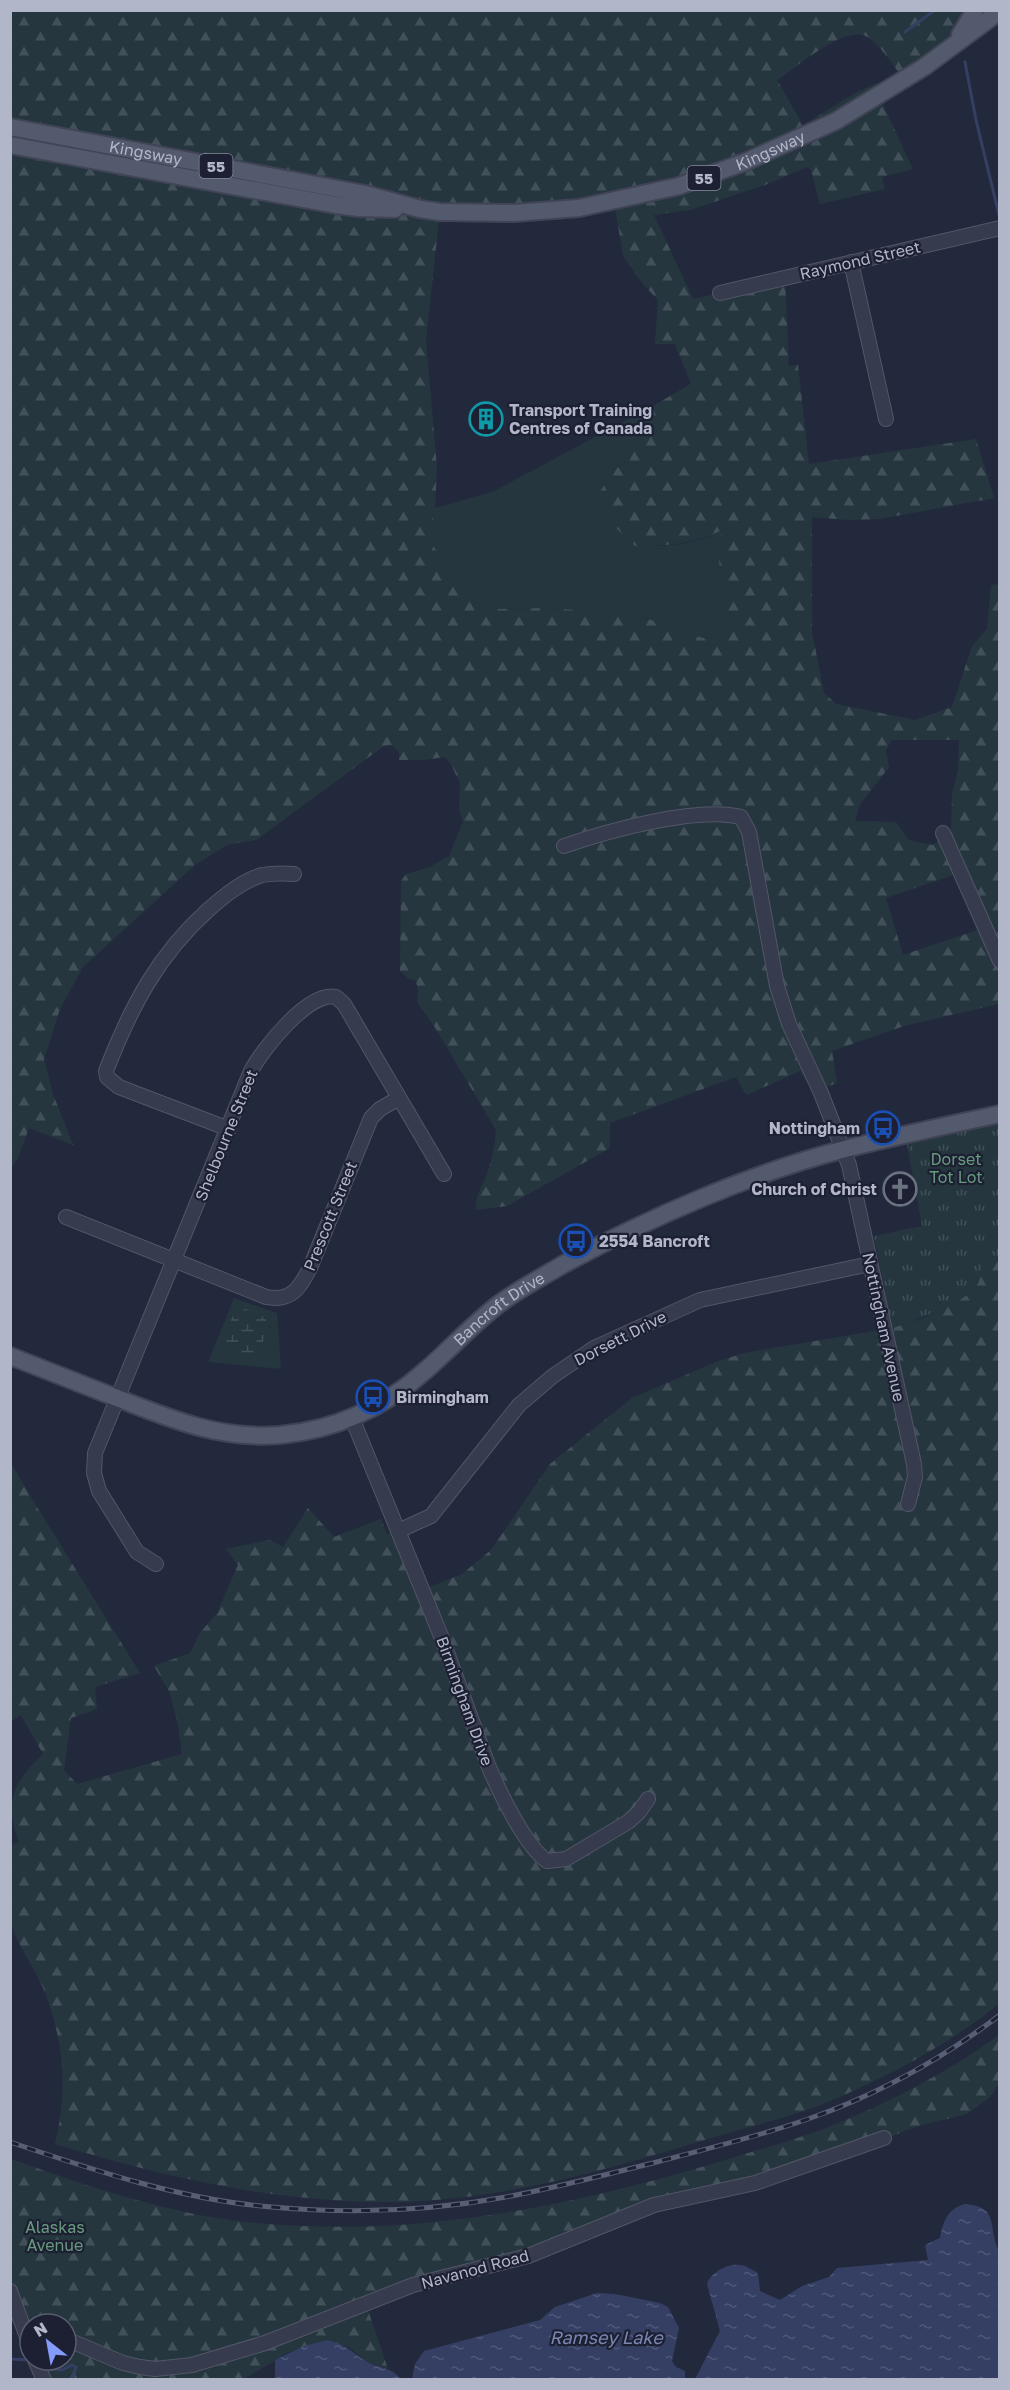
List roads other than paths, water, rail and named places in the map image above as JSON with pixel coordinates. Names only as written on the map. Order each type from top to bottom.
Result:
[{"type":"main road","name":"Kingsway","points":[[955,42],[975,10]]},
{"type":"main road","name":"Kingsway","points":[[10,145],[359,208],[420,209],[476,214],[546,212],[615,202],[679,186],[746,162],[830,124],[885,92],[924,67],[999,11]]},
{"type":"main road","name":"Kingsway","points":[[10,127],[365,194],[420,209]]},
{"type":"main road","name":"Bancroft Drive","points":[[10,1356],[177,1422],[206,1430],[237,1435],[267,1436],[297,1433],[352,1418],[400,1392],[501,1302],[564,1264],[618,1236],[685,1206],[767,1174],[843,1149],[999,1114]]},
{"type":"street","name":"Raymond Street","points":[[720,293],[999,228]]},
{"type":"street","points":[[851,262],[886,419]]},
{"type":"street","name":"Nottingham Avenue","points":[[564,846],[629,827],[725,813],[741,817],[749,832],[777,986],[789,1024],[821,1093],[843,1149],[914,1464],[915,1477],[908,1504]]},
{"type":"street","points":[[943,833],[999,961]]},
{"type":"street","points":[[229,1129],[119,1087],[107,1077],[106,1071],[135,1005],[155,969],[172,945],[217,902],[247,881],[276,873],[294,874]]},
{"type":"street","name":"Shelbourne Street","points":[[156,1564],[136,1552],[96,1484],[95,1453],[258,1057],[277,1034],[318,999],[336,998],[344,1004],[444,1174]]},
{"type":"street","name":"Prescott Street","points":[[66,1217],[266,1297],[279,1299],[294,1293],[300,1287],[310,1268],[371,1118],[380,1108],[399,1098]]},
{"type":"street","name":"Dorsett Drive","points":[[398,1530],[431,1516],[519,1405],[553,1376],[594,1348],[700,1300],[870,1264]]},
{"type":"street","name":"Birmingham Drive","points":[[352,1418],[441,1636],[488,1765],[519,1825],[540,1856],[552,1862],[566,1859],[627,1822],[639,1812],[648,1799]]},
{"type":"street","name":"Navanod Road","points":[[78,2344],[123,2363],[140,2367],[155,2369],[192,2365],[265,2343],[413,2285],[528,2256],[654,2205],[755,2183],[884,2138]]},
{"type":"street","points":[[10,2291],[18,2312]]},
{"type":"water","name":"Ramsey Lake","points":[[965,2204],[984,2209],[988,2214],[999,2251],[999,2379],[695,2379],[720,2331],[707,2284],[720,2270],[735,2265],[749,2268],[758,2273],[760,2291],[780,2300],[802,2286],[829,2277],[837,2268],[928,2260],[925,2245],[940,2238],[947,2217],[954,2209]]},
{"type":"water","name":"Ramsey Lake","points":[[597,2293],[615,2294],[660,2303],[668,2307],[679,2328],[672,2361],[676,2367],[685,2371],[685,2379],[412,2379],[415,2364],[424,2351],[540,2320],[555,2307]]},
{"type":"water","points":[[327,2340],[344,2346],[364,2360],[393,2372],[401,2379],[275,2379],[275,2360],[304,2346]]},
{"type":"waterway","points":[[905,32],[935,10]]},
{"type":"waterway","points":[[965,62],[976,120],[999,215]]},
{"type":"waterway","points":[[10,2359],[18,2359]]},
{"type":"waterway","points":[[72,2380],[74,2372]]},
{"type":"railway","points":[[10,2142],[140,2183],[238,2203],[301,2209],[360,2211],[477,2202],[543,2190],[653,2163],[808,2119],[859,2099],[908,2075],[1000,2015]]},
{"type":"place","name":"Transport Training Centres of Canada","points":[[486,419]]},
{"type":"place","name":"Nottingham","points":[[883,1128]]},
{"type":"place","name":"Church of Christ","points":[[900,1189]]},
{"type":"place","name":"2554 Bancroft","points":[[576,1241]]},
{"type":"place","name":"Birmingham","points":[[373,1397]]},
{"type":"park label","name":"Dorset Tot Lot","points":[[956,1168]]},
{"type":"park label","name":"Alaskas Avenue","points":[[55,2236]]}]
